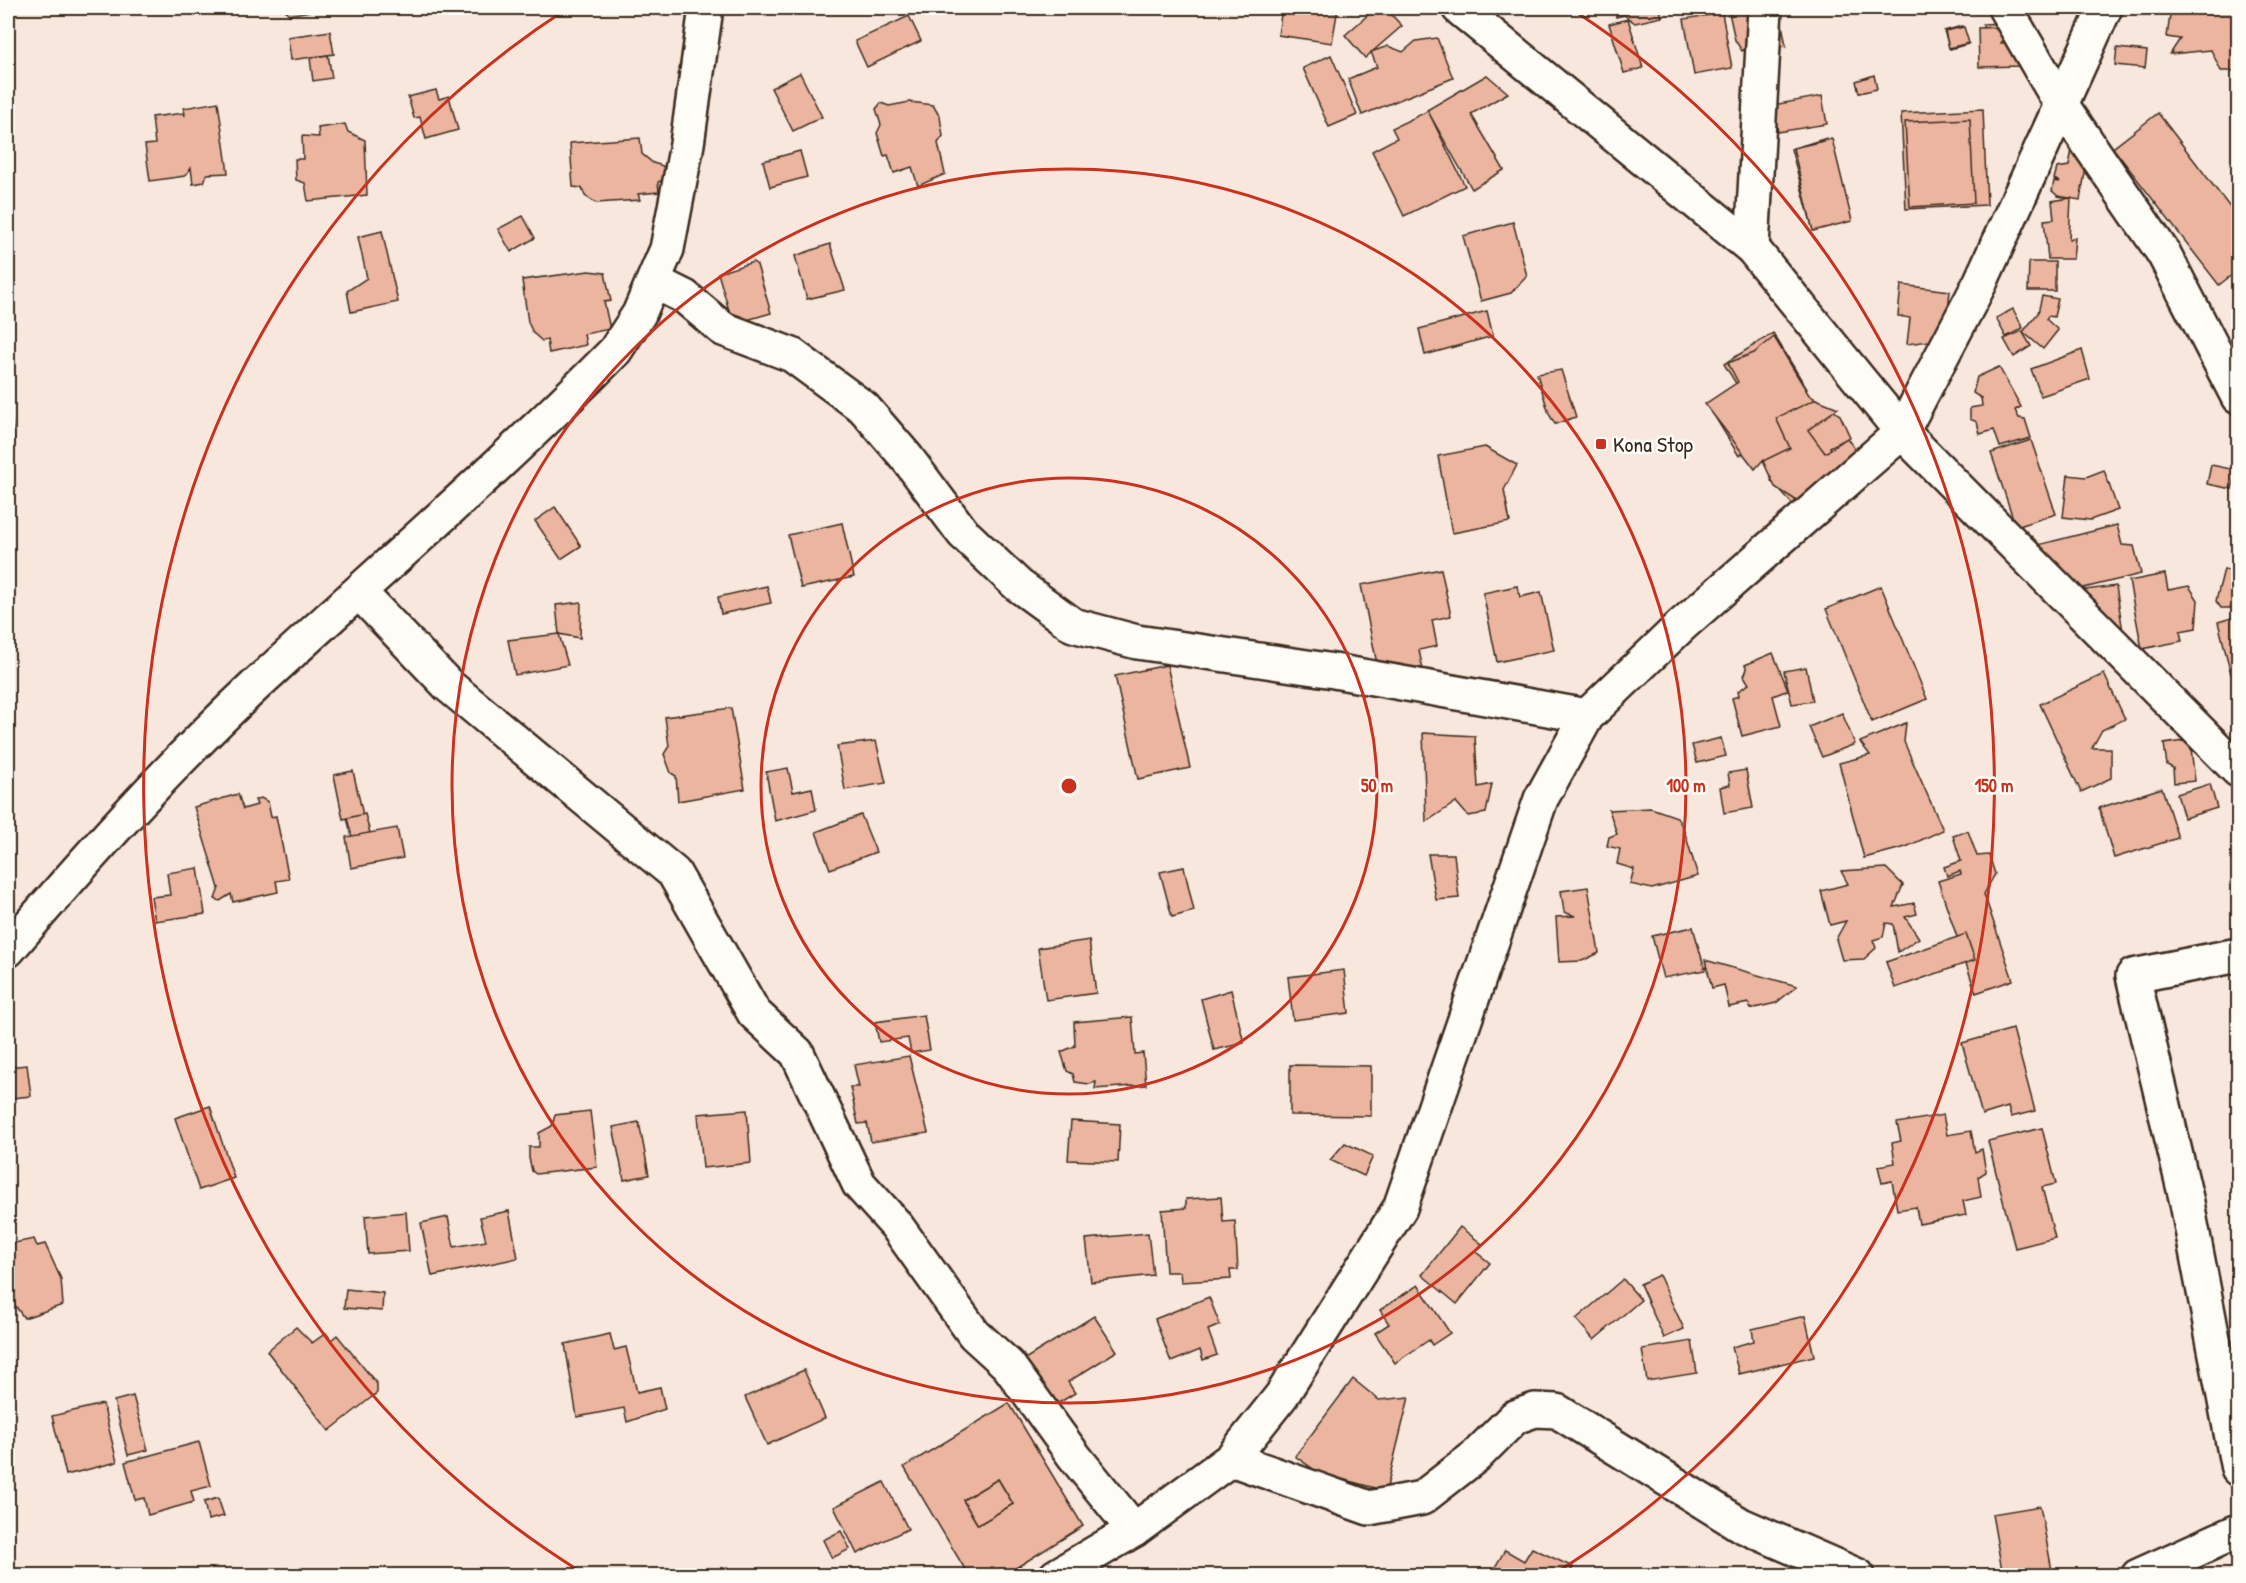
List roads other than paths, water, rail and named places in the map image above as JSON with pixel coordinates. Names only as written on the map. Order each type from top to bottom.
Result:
[{"type":"street","points":[[8,950],[178,764],[255,686],[360,593],[615,351],[639,314],[668,249],[687,144],[706,8]]},
{"type":"street","points":[[1459,8],[1752,248],[1902,432],[2238,770]]},
{"type":"street","points":[[1752,248],[1765,8]]},
{"type":"street","points":[[2005,8],[2061,105],[2164,254],[2238,397]]},
{"type":"street","points":[[1056,1575],[1134,1530],[1231,1459],[1282,1395],[1400,1208],[1541,799],[1587,716],[1682,625],[1902,432],[1980,283],[2105,8]]},
{"type":"street","points":[[655,282],[685,297],[723,329],[792,355],[864,408],[907,458],[963,533],[1018,585],[1073,625],[1137,642],[1334,671],[1587,716]]},
{"type":"street","points":[[360,593],[449,686],[674,873],[754,1013],[797,1053],[859,1184],[896,1225],[974,1334],[1008,1365],[1074,1456],[1134,1530]]},
{"type":"street","points":[[2238,955],[2133,976],[2186,1198],[2238,1469]]},
{"type":"street","points":[[1231,1459],[1369,1508],[1422,1498],[1476,1456],[1515,1418],[1535,1410],[1557,1411],[1741,1525],[1858,1575]]},
{"type":"street","points":[[2138,1575],[2238,1531]]},
{"type":"place","name":"Kona Stop","points":[[1601,444]]}]
